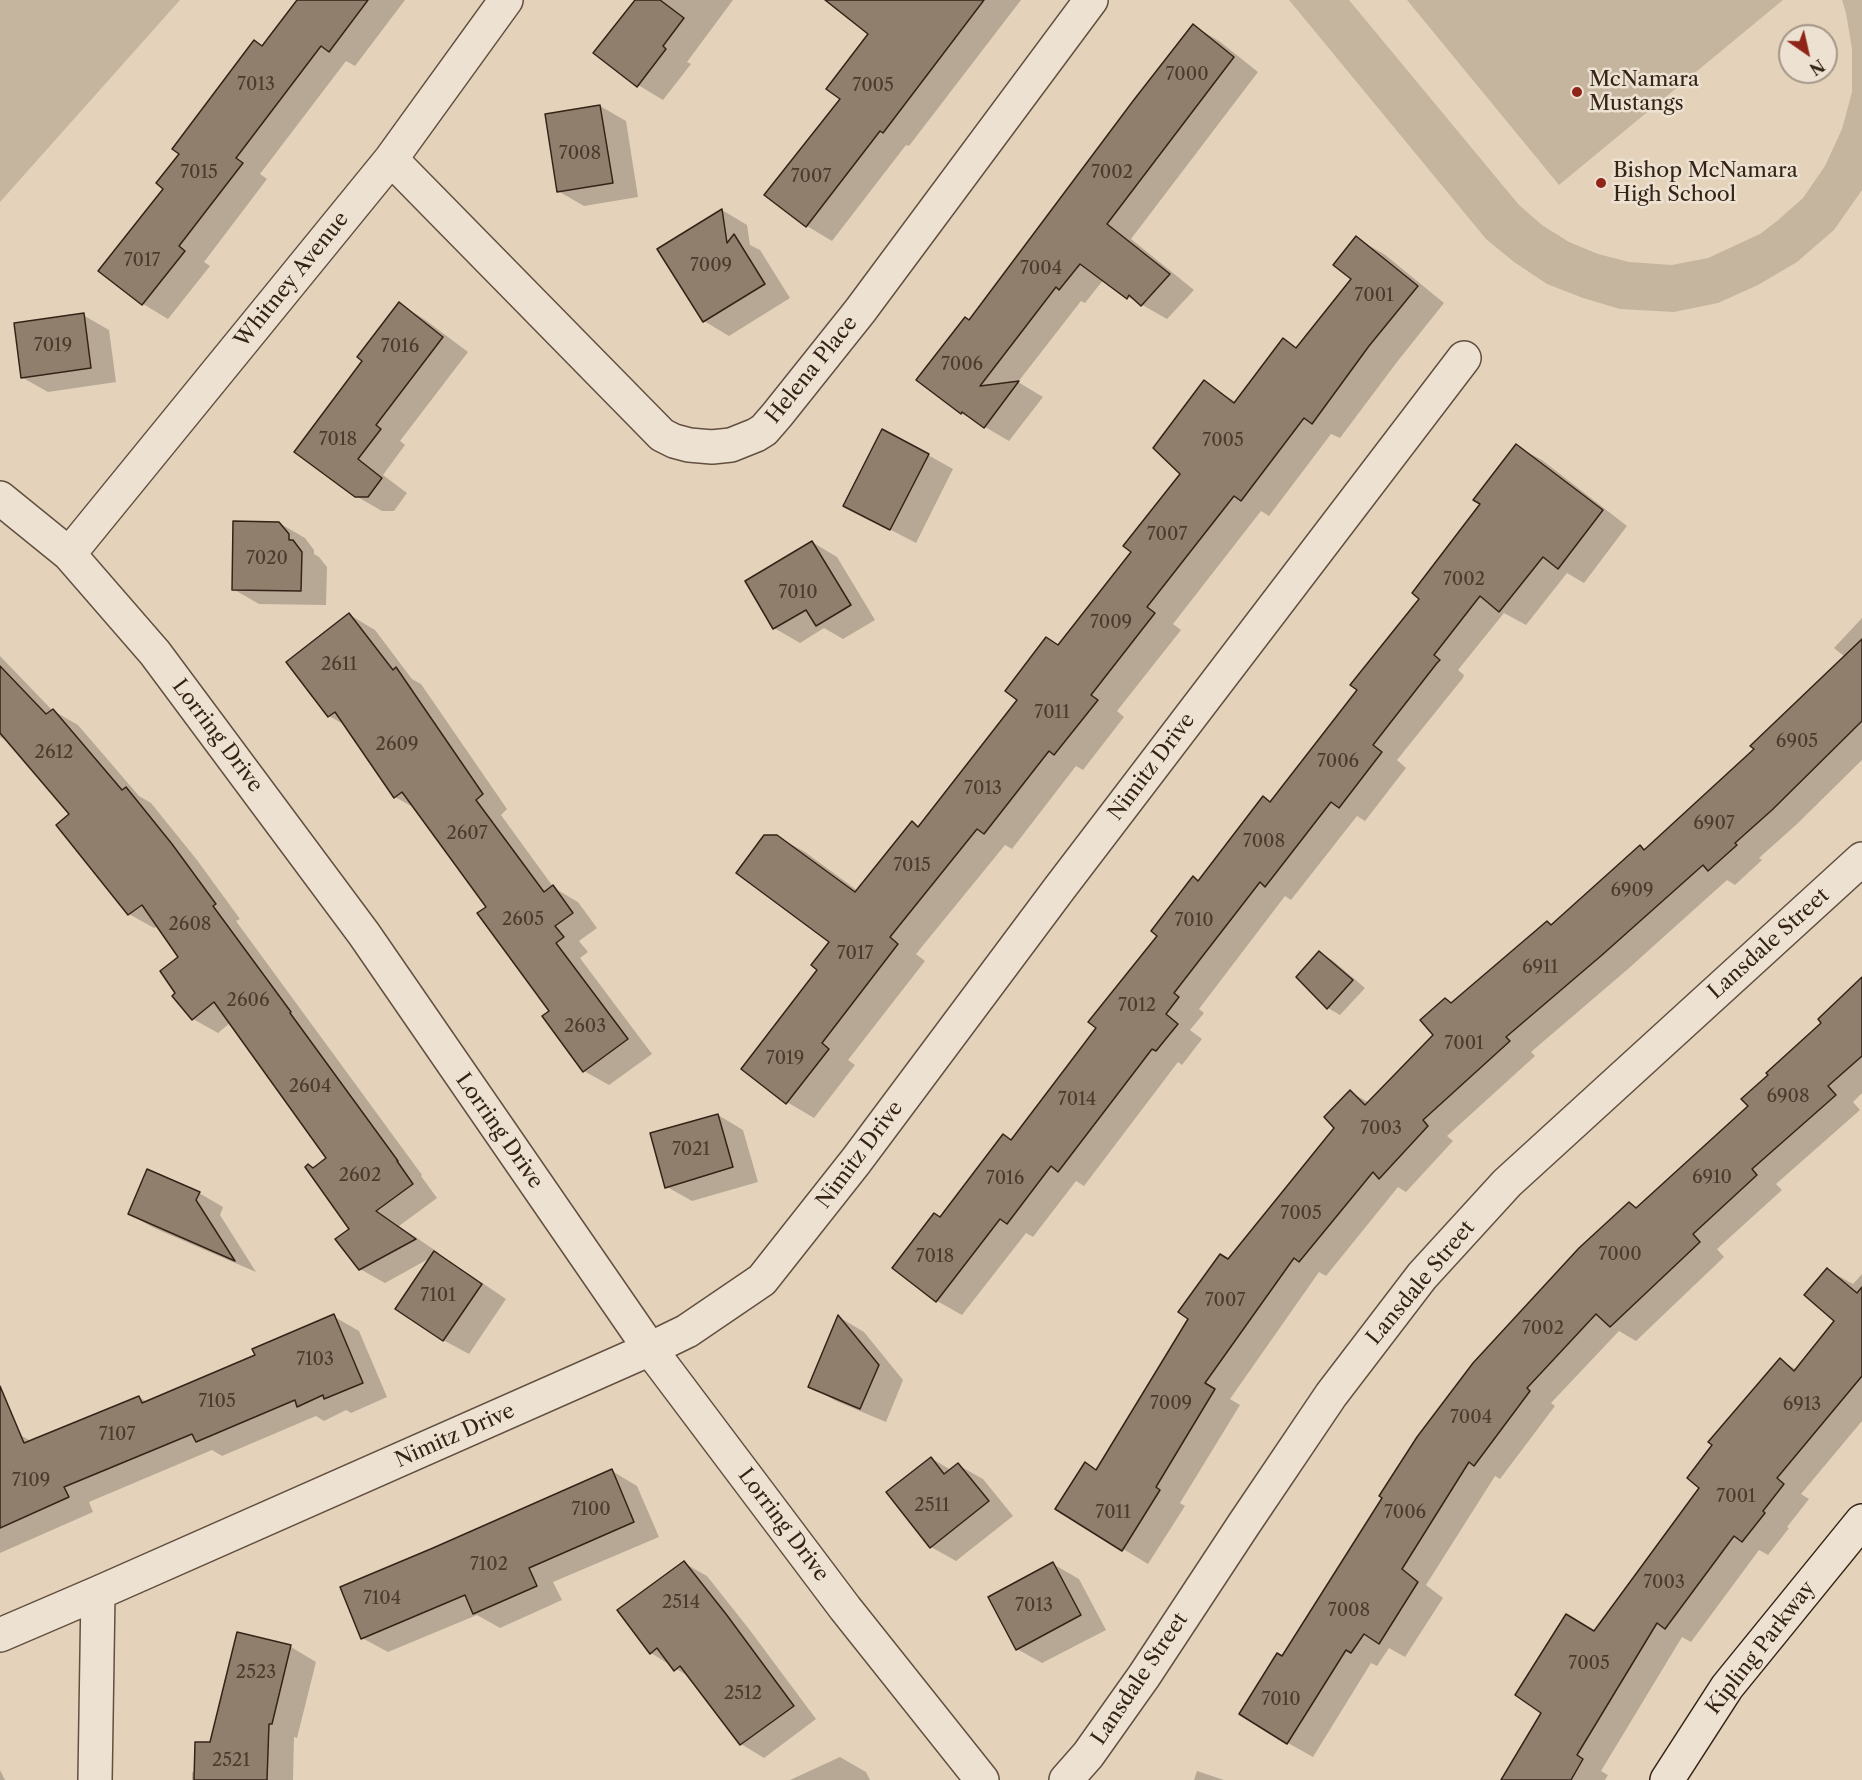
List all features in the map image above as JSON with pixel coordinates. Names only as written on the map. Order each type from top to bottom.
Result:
[{"type":"street","name":"Whitney Avenue","points":[[69,554],[391,159],[506,0]]},
{"type":"street","name":"Helena Place","points":[[391,159],[662,435],[689,445],[712,447],[731,445],[764,430],[777,415],[860,311],[1091,0]]},
{"type":"street","name":"Nimitz Drive","points":[[0,1635],[650,1349],[687,1331],[762,1280],[1464,358]]},
{"type":"street","name":"Lorring Drive","points":[[0,498],[69,554],[155,652],[363,934],[650,1349],[845,1608],[981,1780]]},
{"type":"street","name":"Lansdale Street","points":[[1066,1780],[1088,1755],[1144,1676],[1331,1395],[1422,1275],[1507,1183],[1862,860]]},
{"type":"street","name":"Kipling Parkway","points":[[1667,1780],[1727,1687],[1862,1521]]},
{"type":"street","points":[[95,1780],[98,1593]]},
{"type":"shaded area","points":[[0,0],[180,0],[0,202]]},
{"type":"shaded area","points":[[1289,0],[1349,0],[1519,205],[1542,225],[1569,242],[1598,254],[1629,262],[1672,265],[1708,258],[1760,234],[1803,198],[1825,166],[1842,129],[1852,92],[1852,49],[1842,0],[1862,0],[1862,190],[1834,230],[1797,262],[1758,285],[1718,303],[1674,312],[1620,309],[1583,298],[1547,284],[1514,262],[1486,239]]},
{"type":"shaded area","name":"McNamara Mustangs","points":[[1407,0],[1783,0],[1559,185]]},
{"type":"building","points":[[297,0],[368,0],[329,52],[321,46],[236,158],[243,163],[179,246],[185,251],[142,305],[98,271],[163,189],[156,183],[179,154],[172,149],[254,40],[262,46]]},
{"type":"building","points":[[635,0],[660,0],[684,18],[663,46],[666,49],[637,87],[593,53]]},
{"type":"building","points":[[825,0],[984,0],[883,133],[880,131],[806,227],[764,195],[840,99],[826,89],[868,34]]},
{"type":"building","points":[[1193,24],[1234,57],[1107,224],[1170,274],[1141,306],[1129,295],[1127,299],[1080,264],[1059,290],[1056,287],[980,386],[1019,381],[984,428],[962,412],[961,414],[916,380],[965,317],[969,320]]},
{"type":"building","points":[[600,105],[613,183],[557,192],[545,114]]},
{"type":"building","points":[[722,209],[727,243],[734,234],[765,284],[703,322],[657,249]]},
{"type":"building","points":[[1356,236],[1418,286],[1369,346],[1312,424],[1304,418],[1241,501],[1234,496],[1147,607],[1155,613],[1091,695],[1098,700],[1054,755],[1049,751],[984,834],[977,829],[890,937],[898,944],[822,1043],[829,1049],[786,1104],[741,1069],[817,970],[811,965],[829,942],[736,873],[764,835],[777,835],[855,892],[912,821],[918,827],[1017,700],[1005,691],[1046,637],[1058,645],[1131,552],[1123,546],[1180,474],[1153,448],[1204,380],[1234,403],[1283,338],[1296,348],[1351,279],[1333,265]]},
{"type":"building","points":[[399,302],[443,337],[376,425],[381,429],[358,459],[382,478],[368,497],[355,497],[294,452],[362,361],[357,357]]},
{"type":"building","points":[[84,313],[91,368],[21,378],[14,323]]},
{"type":"building","points":[[882,429],[929,454],[890,530],[843,506]]},
{"type":"building","points":[[1516,444],[1603,510],[1558,569],[1543,557],[1499,612],[1480,596],[1434,655],[1440,660],[1373,745],[1382,752],[1339,808],[1331,802],[1265,887],[1260,882],[1174,993],[1179,997],[1166,1014],[1178,1024],[1156,1051],[1152,1049],[1058,1172],[1051,1166],[1007,1224],[1000,1219],[936,1302],[892,1268],[934,1213],[940,1217],[1003,1134],[1011,1140],[1096,1028],[1088,1022],[1157,936],[1151,931],[1193,876],[1198,881],[1263,796],[1270,802],[1357,690],[1350,685],[1419,599],[1412,593],[1480,504],[1473,500]]},
{"type":"building","points":[[233,521],[279,522],[289,534],[289,540],[293,540],[302,552],[301,591],[232,590]]},
{"type":"building","points":[[812,541],[851,605],[816,626],[806,610],[773,629],[745,581]]},
{"type":"building","points":[[349,613],[393,670],[396,667],[483,794],[476,800],[544,892],[553,885],[573,913],[555,926],[564,937],[556,943],[628,1039],[583,1072],[542,1016],[549,1011],[477,913],[486,907],[402,792],[394,798],[335,712],[328,717],[286,662]]},
{"type":"building","points":[[1862,639],[1862,721],[1708,871],[1703,865],[1506,1037],[1510,1041],[1423,1120],[1428,1126],[1379,1179],[1373,1172],[1299,1262],[1294,1258],[1205,1383],[1215,1389],[1156,1487],[1160,1490],[1122,1551],[1055,1509],[1085,1462],[1096,1470],[1188,1319],[1178,1312],[1220,1254],[1228,1259],[1334,1128],[1324,1117],[1350,1090],[1365,1105],[1433,1035],[1420,1020],[1445,998],[1451,1003],[1547,921],[1551,925],[1640,845],[1644,850],[1754,749],[1750,746]]},
{"type":"building","points":[[0,666],[46,714],[53,709],[122,790],[126,787],[216,904],[213,906],[413,1184],[376,1211],[416,1239],[359,1270],[335,1239],[349,1229],[305,1167],[308,1164],[313,1168],[326,1158],[214,1002],[192,1020],[172,996],[175,993],[160,971],[178,957],[142,905],[128,915],[56,825],[69,814],[0,733]]},
{"type":"building","points":[[1319,951],[1353,980],[1327,1009],[1296,977]]},
{"type":"building","points":[[1862,977],[1862,1056],[1828,1086],[1836,1095],[1752,1169],[1757,1175],[1693,1234],[1700,1242],[1610,1327],[1596,1314],[1527,1388],[1530,1391],[1474,1466],[1469,1462],[1402,1569],[1418,1582],[1379,1644],[1364,1634],[1351,1653],[1346,1650],[1287,1744],[1239,1714],[1277,1653],[1282,1656],[1382,1498],[1379,1496],[1417,1437],[1473,1363],[1579,1248],[1629,1202],[1636,1208],[1748,1106],[1741,1099],[1821,1023],[1818,1019]]},
{"type":"building","points":[[718,1114],[733,1167],[665,1188],[650,1133]]},
{"type":"building","points":[[147,1169],[200,1192],[196,1200],[235,1261],[128,1214]]},
{"type":"building","points":[[434,1251],[482,1284],[443,1341],[395,1309]]},
{"type":"building","points":[[1827,1268],[1857,1293],[1862,1287],[1862,1376],[1777,1478],[1784,1484],[1742,1542],[1734,1536],[1665,1629],[1657,1623],[1577,1755],[1583,1759],[1571,1780],[1501,1780],[1541,1713],[1515,1695],[1566,1614],[1594,1631],[1699,1488],[1687,1478],[1712,1445],[1708,1442],[1780,1358],[1794,1371],[1834,1321],[1804,1295]]},
{"type":"building","points":[[334,1314],[363,1383],[324,1399],[323,1395],[297,1407],[295,1400],[196,1442],[192,1434],[64,1487],[69,1497],[0,1528],[0,1386],[24,1443],[139,1396],[142,1403],[255,1355],[252,1349]]},
{"type":"building","points":[[838,1315],[879,1365],[860,1409],[808,1387]]},
{"type":"building","points":[[931,1457],[944,1474],[958,1463],[989,1501],[930,1548],[886,1492]]},
{"type":"building","points":[[612,1469],[634,1522],[529,1568],[537,1586],[473,1614],[465,1595],[361,1639],[340,1587]]},
{"type":"building","points":[[684,1561],[794,1706],[740,1745],[680,1666],[674,1671],[657,1648],[650,1654],[617,1610]]},
{"type":"building","points":[[1053,1562],[1081,1615],[1016,1650],[988,1597]]},
{"type":"building","points":[[237,1632],[291,1645],[272,1724],[269,1724],[267,1780],[194,1780],[195,1742],[210,1742]]},
{"type":"place","name":"McNamara Mustangs","points":[[1577,92]]},
{"type":"place","name":"Bishop McNamara High School","points":[[1601,183]]}]
